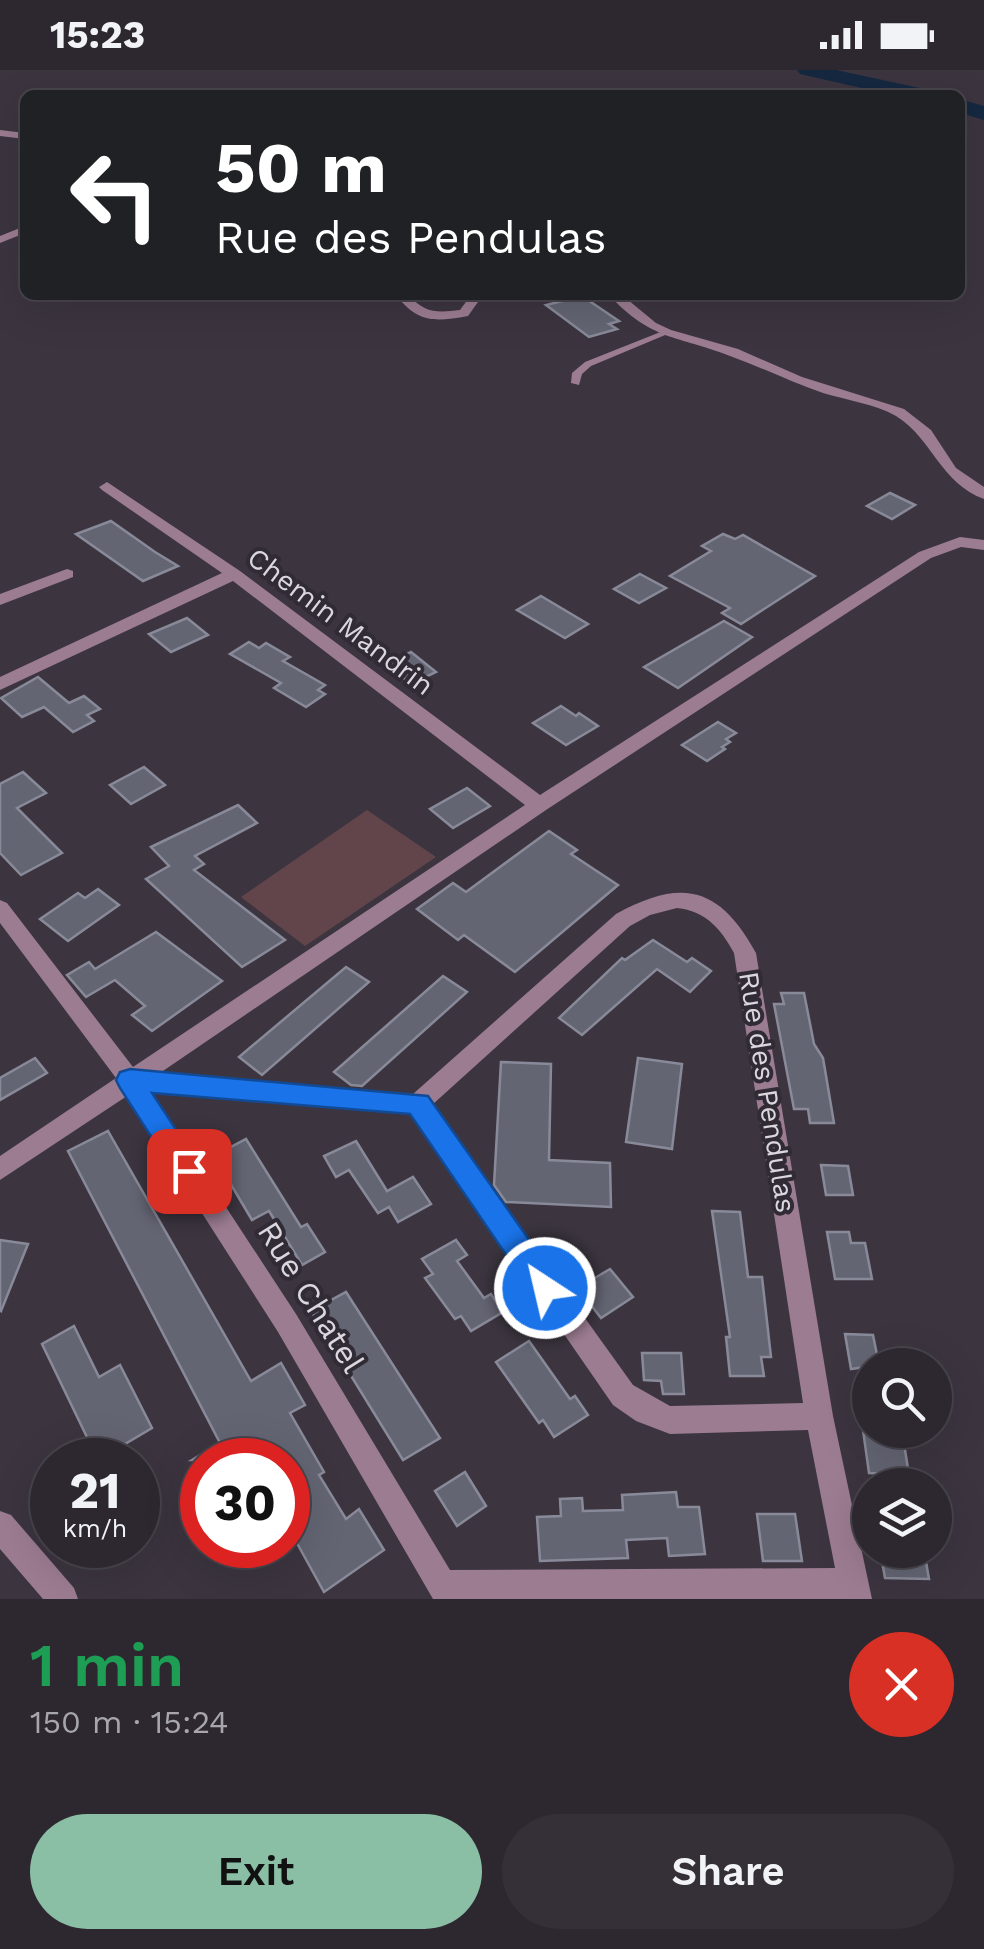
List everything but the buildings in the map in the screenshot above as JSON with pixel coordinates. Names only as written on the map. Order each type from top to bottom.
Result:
[{"type":"street","points":[[404,300],[417,312],[440,316],[464,313],[473,300]]},
{"type":"street","points":[[621,300],[666,333],[733,352],[797,380],[899,412],[926,433],[951,472],[984,494]]},
{"type":"street","name":"Chemin Mandrin","points":[[107,487],[234,574],[539,805]]},
{"type":"street","points":[[0,1169],[539,805],[925,555],[960,542],[984,545]]},
{"type":"street","points":[[0,600],[67,574]]},
{"type":"street","points":[[0,684],[234,574]]},
{"type":"street","name":"Rue des Pendulas","points":[[418,1104],[474,1050],[632,914],[686,898],[722,918],[745,953],[819,1416],[854,1591]]},
{"type":"street","name":"Rue Chatel","points":[[0,908],[130,1080],[288,1322],[447,1592]]},
{"type":"street","points":[[130,1080],[418,1104],[623,1395],[646,1411],[670,1420],[819,1416]]},
{"type":"street","points":[[0,1526],[62,1599]]},
{"type":"street","points":[[447,1592],[854,1591]]},
{"type":"lane","points":[[576,383],[578,373],[588,364],[666,333]]},
{"type":"shaded area","points":[[367,810],[436,857],[305,946],[241,897]]},
{"type":"waterway","points":[[807,70],[898,90]]},
{"type":"waterway","points":[[965,107],[984,113]]},
{"type":"route","points":[[189,1171],[130,1080],[418,1104],[545,1288]]}]
